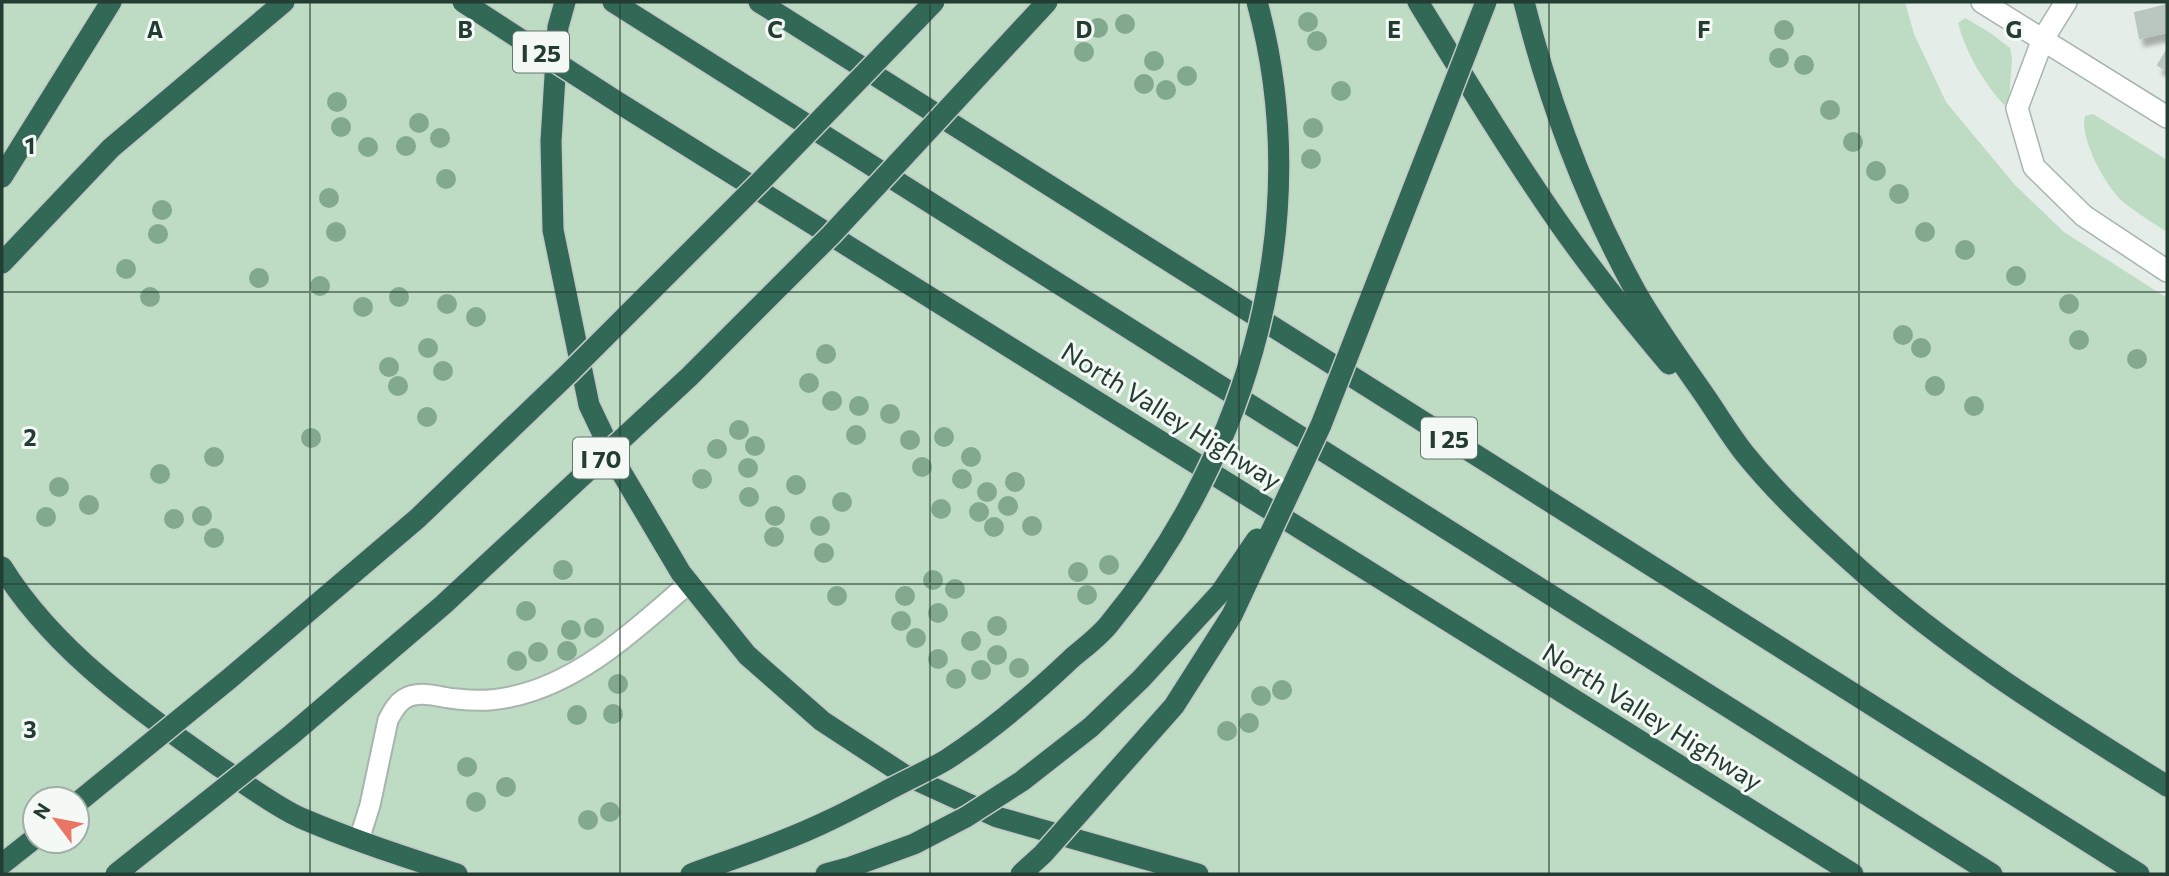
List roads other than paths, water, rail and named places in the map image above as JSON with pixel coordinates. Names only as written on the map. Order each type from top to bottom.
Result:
[{"type":"highway","points":[[2,177],[111,2]]},
{"type":"highway","points":[[2,263],[111,148],[284,2]]},
{"type":"highway","name":"North Valley Highway","points":[[463,2],[619,103],[1853,874]]},
{"type":"highway","points":[[565,2],[558,27],[551,141],[553,230],[573,331],[589,405],[620,470],[689,583],[747,655],[822,721],[903,774],[997,817],[1198,874]]},
{"type":"highway","points":[[613,2],[1992,874]]},
{"type":"highway","name":"I 25","points":[[759,2],[2139,874]]},
{"type":"highway","points":[[91,792],[229,679],[418,518],[588,354],[761,181],[934,2]]},
{"type":"highway","name":"I 70","points":[[116,874],[291,735],[443,605],[689,377],[831,235],[1047,2]]},
{"type":"highway","points":[[691,874],[830,820],[944,761],[1027,701],[1109,624],[1167,547],[1215,455],[1235,407],[1249,370],[1269,290],[1278,203],[1276,104],[1265,33],[1256,2]]},
{"type":"highway","points":[[1418,2],[1511,152],[1602,282],[1745,454],[1805,519],[1904,607],[1993,673],[2167,786]]},
{"type":"highway","points":[[1021,874],[1044,854],[1174,706],[1232,615],[1321,425],[1486,2]]},
{"type":"highway","points":[[1524,2],[1536,51],[1559,118],[1584,181],[1621,261],[1677,356],[1745,454]]},
{"type":"highway","points":[[826,874],[914,844],[966,817],[1022,781],[1091,727],[1141,679],[1221,592],[1266,526],[1321,425]]},
{"type":"highway","points":[[2,567],[18,592],[63,644],[161,726],[256,791],[299,817],[359,841],[457,874]]},
{"type":"highway","points":[[2,864],[21,849]]},
{"type":"street","points":[[1982,2],[2167,117]]},
{"type":"street","points":[[2066,2],[2043,39],[2017,108],[2034,167],[2084,216],[2167,271]]},
{"type":"lane","points":[[359,841],[370,805],[388,720],[395,708],[406,698],[430,694],[456,699],[490,700],[512,697],[552,683],[573,673],[610,648],[689,583]]}]
